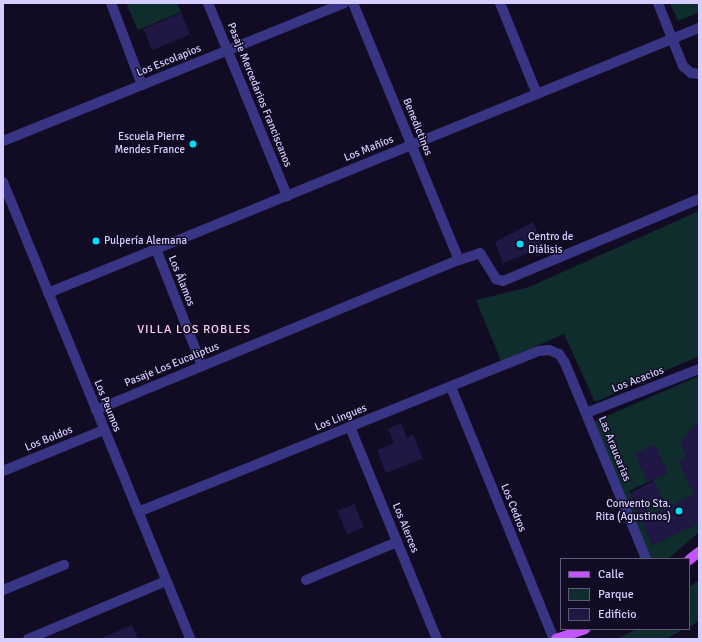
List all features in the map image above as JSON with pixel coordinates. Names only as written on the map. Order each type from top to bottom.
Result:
[{"type":"main road","points":[[690,559],[699,552]]},
{"type":"main road","points":[[555,639],[582,630]]},
{"type":"street","points":[[111,3],[142,85]]},
{"type":"street","name":"Pasaje Mercedarios Franciscanos","points":[[208,3],[287,196]]},
{"type":"street","name":"Los Escolapios","points":[[3,141],[344,3]]},
{"type":"street","name":"Benedictinos","points":[[353,3],[459,260]]},
{"type":"street","points":[[500,3],[537,94]]},
{"type":"street","points":[[658,3],[683,66],[692,73],[699,74]]},
{"type":"street","name":"Los Mañíos","points":[[48,293],[699,28]]},
{"type":"street","name":"Los Peumos","points":[[3,182],[190,639]]},
{"type":"street","points":[[459,260],[480,253],[496,279],[507,280],[699,199]]},
{"type":"street","name":"Los Álamos","points":[[156,249],[202,366]]},
{"type":"street","name":"Pasaje Los Eucaliptus","points":[[96,410],[459,260]]},
{"type":"street","name":"Los Lingues","points":[[138,512],[539,351],[554,351]]},
{"type":"street","name":"Las Araucarias","points":[[554,351],[563,358],[646,558]]},
{"type":"street","name":"Los Acacios","points":[[586,413],[699,369]]},
{"type":"street","name":"Los Cedros","points":[[451,387],[555,639]]},
{"type":"street","name":"Los Alerces","points":[[350,427],[437,639]]},
{"type":"street","name":"Los Boldos","points":[[3,471],[104,430]]},
{"type":"street","points":[[306,580],[397,542]]},
{"type":"street","points":[[3,590],[64,565]]},
{"type":"street","points":[[28,639],[166,580]]},
{"type":"green space","points":[[126,3],[177,3],[181,12],[138,30]]},
{"type":"green space","points":[[670,3],[699,3],[699,12],[678,21]]},
{"type":"green space","points":[[699,211],[699,356],[595,402],[564,334],[501,361],[476,300],[529,287]]},
{"type":"green space","points":[[699,376],[699,424],[695,424],[681,443],[687,457],[679,461],[694,495],[649,516],[645,507],[662,499],[653,480],[668,473],[655,445],[635,454],[648,482],[629,491],[652,545],[699,523],[699,532],[669,558],[650,558],[593,422]]},
{"type":"green space","points":[[699,580],[699,621],[690,626],[690,586]]},
{"type":"green space","points":[[635,630],[682,630],[666,639],[617,639]]},
{"type":"building","points":[[181,13],[190,34],[152,50],[143,29]]},
{"type":"building","name":"Centro de Diálisis","points":[[533,222],[544,247],[503,263],[495,242]]},
{"type":"building","points":[[401,423],[407,438],[413,435],[423,458],[386,473],[377,450],[394,443],[388,429]]},
{"type":"building","name":"Convento Sta. Rita (Agustinos)","points":[[695,424],[699,424],[699,523],[652,545],[630,493],[654,481],[662,499],[645,507],[649,516],[694,495],[679,461],[687,457],[681,443]]},
{"type":"building","points":[[655,445],[668,473],[648,482],[635,454]]},
{"type":"building","points":[[354,504],[364,527],[347,534],[337,511]]},
{"type":"building","points":[[132,625],[138,639],[99,639]]},
{"type":"place","name":"Escuela Pierre Mendes France","points":[[193,144]]},
{"type":"place","name":"Pulpería Alemana","points":[[96,241]]},
{"type":"place","name":"Centro de Diálisis","points":[[520,244]]},
{"type":"place","name":"Convento Sta. Rita (Agustinos)","points":[[679,511]]},
{"type":"district","name":"VILLA LOS ROBLES","points":[[194,330]]}]
